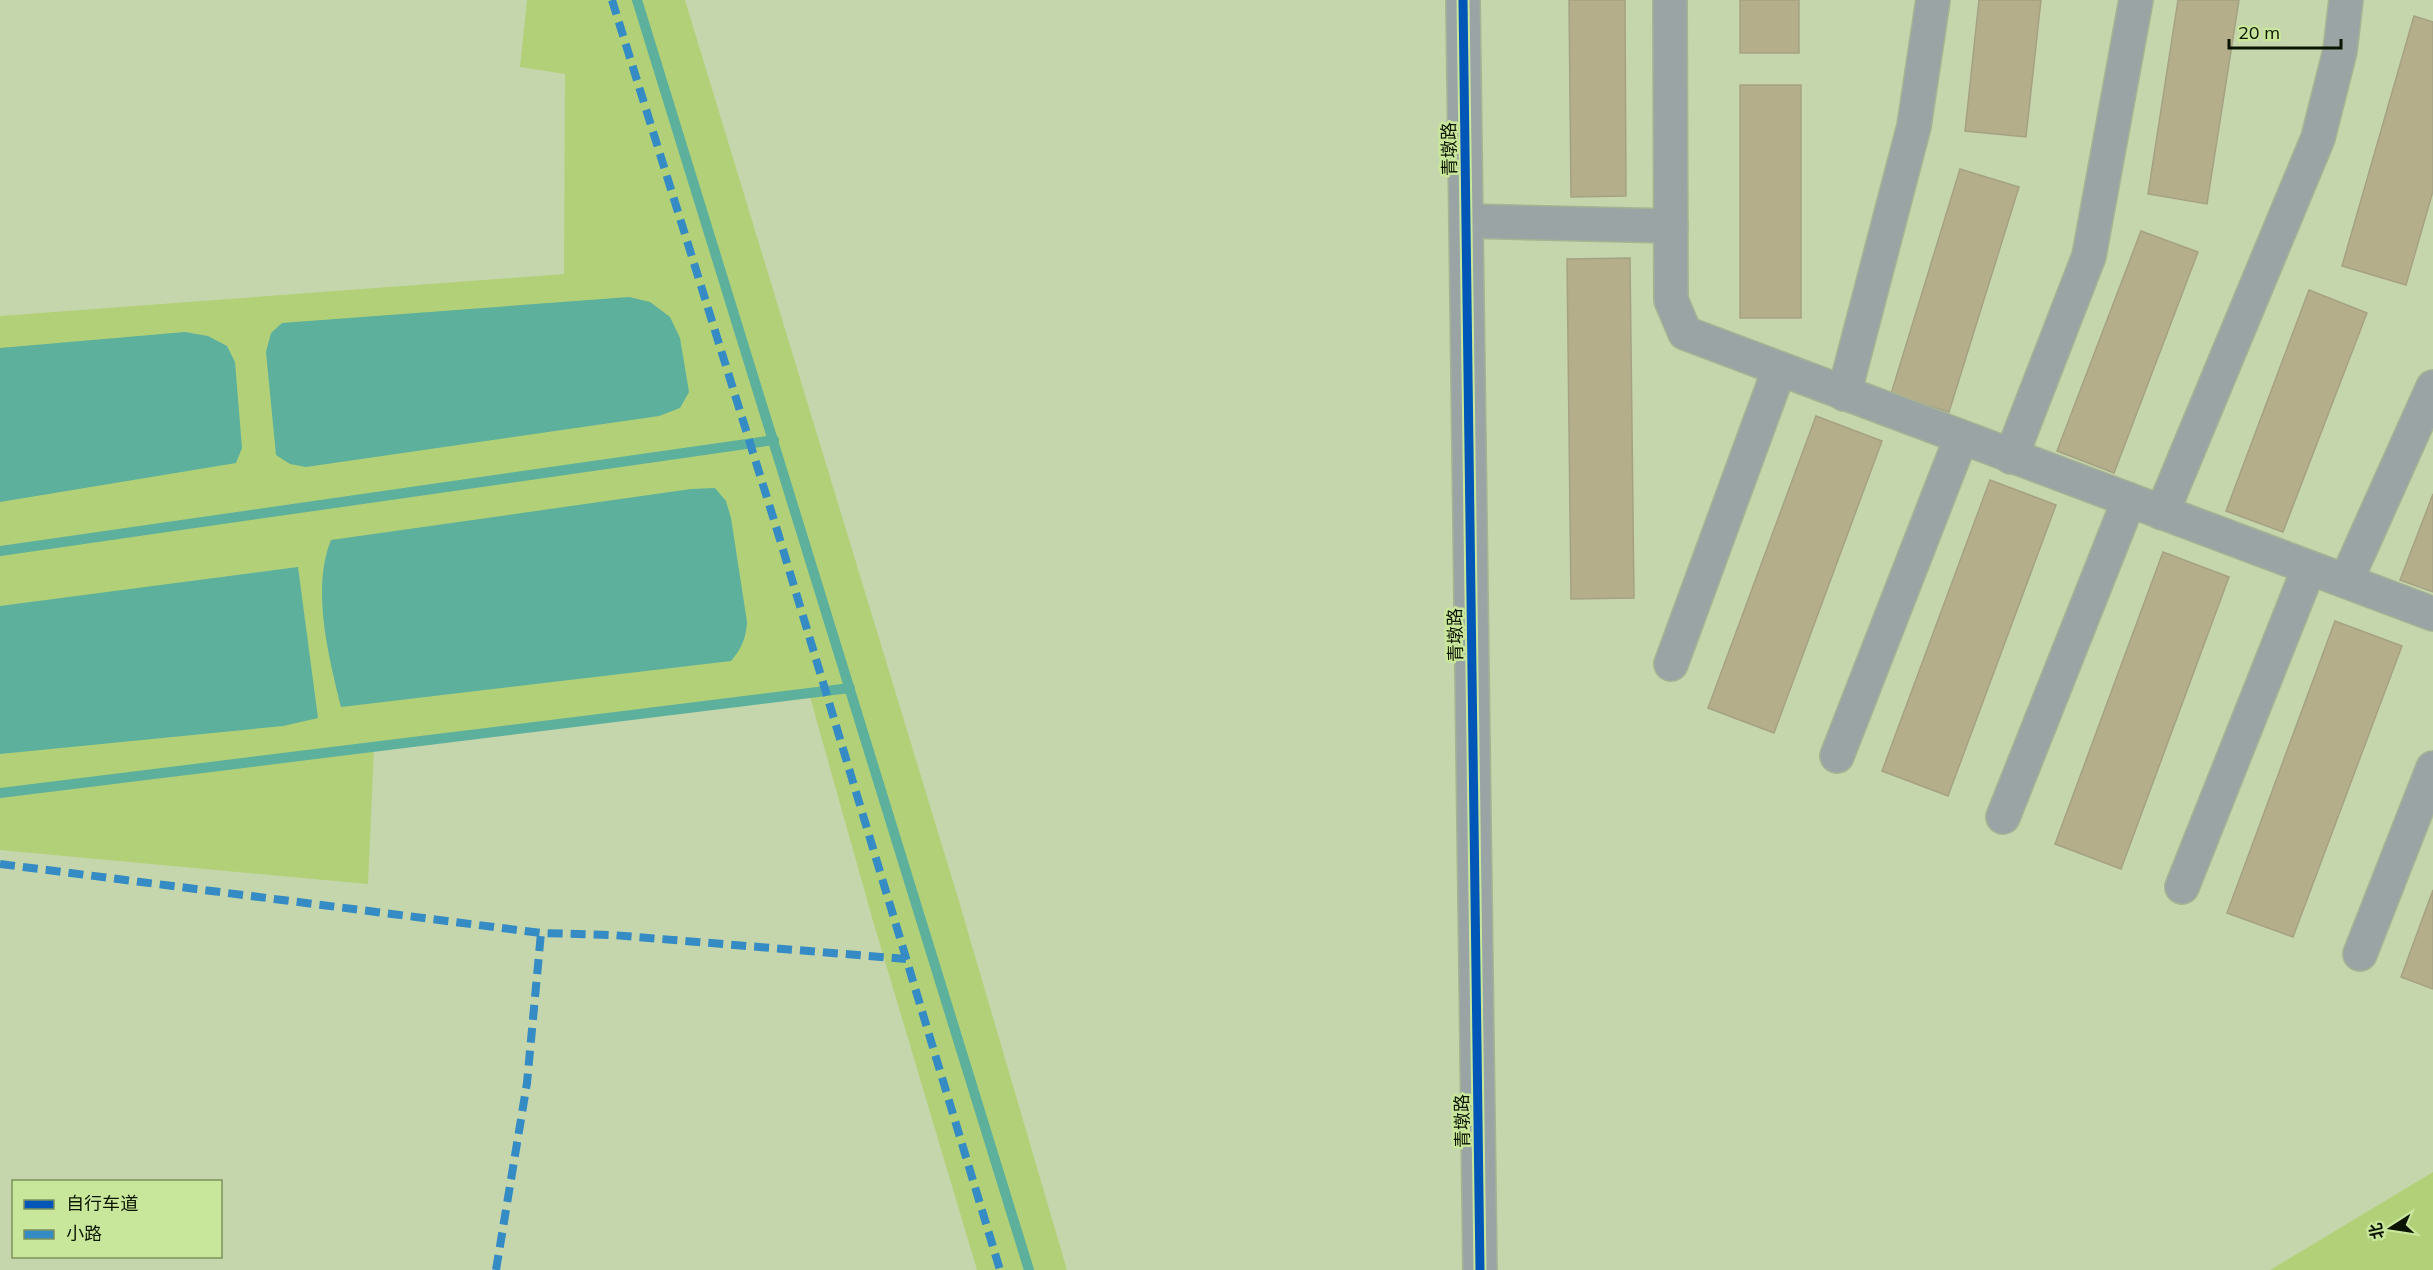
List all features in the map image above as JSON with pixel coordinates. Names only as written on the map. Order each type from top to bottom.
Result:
[{"type":"street","name":"青墩路","points":[[1463,0],[1480,1270]]},
{"type":"street","points":[[1670,0],[1671,300],[1685,333],[2433,614]]},
{"type":"street","points":[[1844,394],[1914,126],[1933,0]]},
{"type":"street","points":[[2011,457],[2089,256],[2136,0]]},
{"type":"street","points":[[2162,513],[2318,138],[2340,51],[2346,0]]},
{"type":"street","points":[[1466,221],[1671,226]]},
{"type":"street","points":[[1671,664],[1779,370]]},
{"type":"street","points":[[2346,581],[2433,387]]},
{"type":"street","points":[[1837,756],[1961,438]]},
{"type":"street","points":[[2003,817],[2129,500]]},
{"type":"street","points":[[2182,887],[2309,568]]},
{"type":"street","points":[[2360,954],[2433,768]]},
{"type":"green space","points":[[527,0],[685,0],[958,898],[1067,1270],[977,1270],[873,921],[810,697],[374,748],[368,884],[0,850],[0,316],[564,274],[565,74],[520,67]]},
{"type":"green space","points":[[2433,1172],[2433,1270],[2270,1270]]},
{"type":"water","points":[[629,297],[650,302],[670,317],[680,338],[689,392],[680,408],[659,416],[306,467],[290,464],[276,455],[266,352],[271,333],[282,323]]},
{"type":"water","points":[[185,332],[208,336],[227,346],[235,362],[242,448],[236,463],[0,502],[0,348]]},
{"type":"water","points":[[715,488],[726,501],[731,518],[747,622],[743,643],[731,661],[341,707],[327,646],[322,601],[325,559],[331,540],[691,489]]},
{"type":"water","points":[[298,567],[318,718],[283,726],[0,754],[0,606]]},
{"type":"building","points":[[1569,0],[1625,0],[1626,196],[1571,197]]},
{"type":"building","points":[[1740,0],[1799,0],[1799,53],[1740,53]]},
{"type":"building","points":[[1979,0],[2041,0],[2026,137],[1965,131]]},
{"type":"building","points":[[2178,0],[2239,0],[2207,204],[2148,194]]},
{"type":"building","points":[[2414,16],[2433,22],[2433,191],[2406,285],[2342,266]]},
{"type":"building","points":[[1740,85],[1801,85],[1801,318],[1740,318]]},
{"type":"building","points":[[1960,169],[2019,187],[1949,412],[1891,394]]},
{"type":"building","points":[[2141,231],[2198,252],[2114,473],[2057,451]]},
{"type":"building","points":[[1630,258],[1634,598],[1571,599],[1567,259]]},
{"type":"building","points":[[2309,290],[2367,313],[2283,532],[2226,511]]},
{"type":"building","points":[[1816,416],[1882,441],[1774,733],[1708,708]]},
{"type":"building","points":[[1990,480],[2056,505],[1948,796],[1882,771]]},
{"type":"building","points":[[2433,494],[2433,592],[2400,580]]},
{"type":"building","points":[[2163,552],[2229,577],[2121,869],[2055,844]]},
{"type":"building","points":[[2335,621],[2402,646],[2293,937],[2227,913]]},
{"type":"building","points":[[2433,890],[2433,989],[2401,977]]},
{"type":"waterway","points":[[637,0],[1029,1270]]},
{"type":"waterway","points":[[0,551],[774,440]]},
{"type":"waterway","points":[[0,793],[850,688]]},
{"type":"marked path","points":[[612,0],[778,533],[1000,1270]]},
{"type":"marked path","points":[[0,864],[541,933],[612,935],[906,959]]},
{"type":"marked path","points":[[496,1270],[527,1083],[541,933]]},
{"type":"cycle path","points":[[1463,0],[1480,1270]]}]
